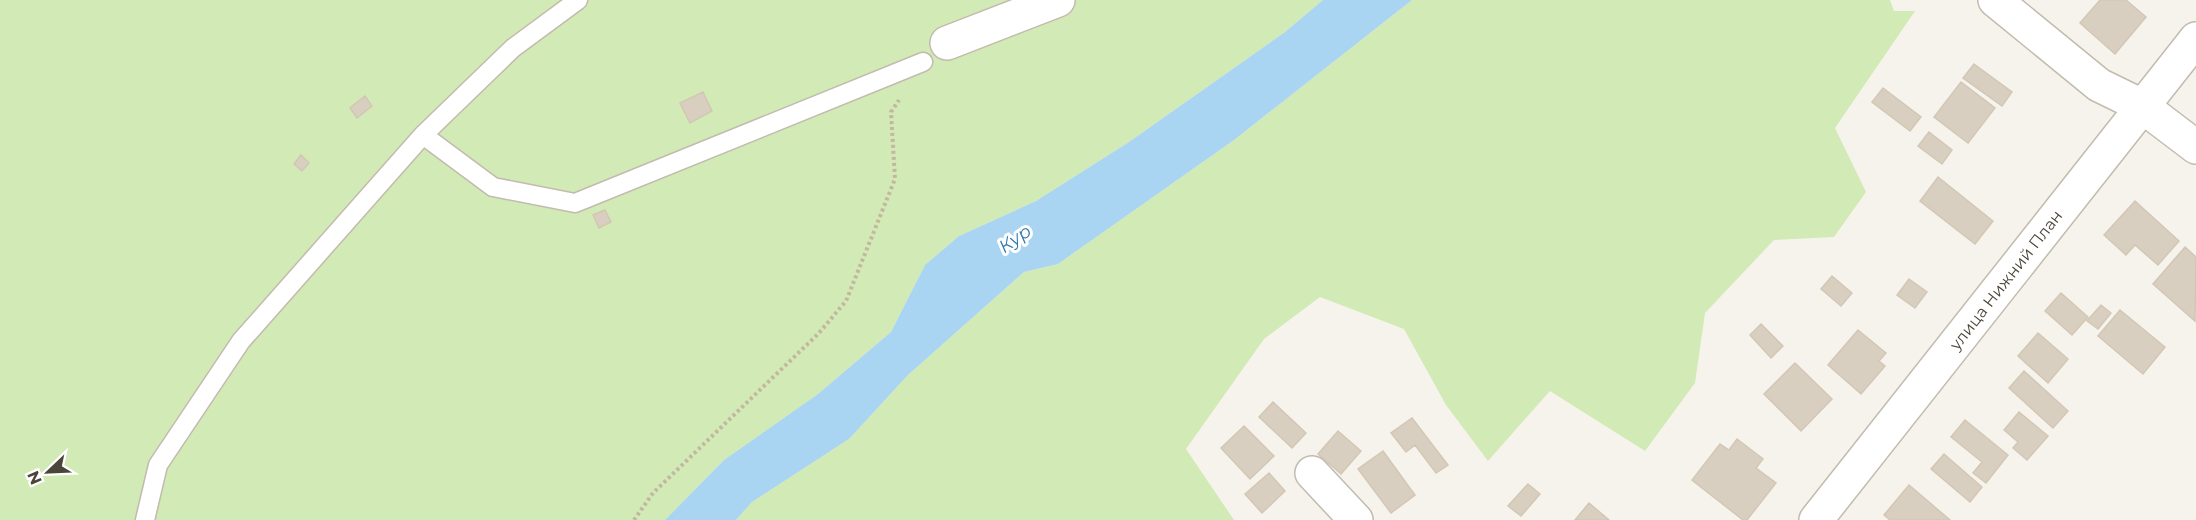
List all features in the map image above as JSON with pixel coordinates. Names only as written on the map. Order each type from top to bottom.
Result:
[{"type":"street","points":[[935,53],[1058,0]]},
{"type":"street","points":[[1995,0],[2098,85],[2142,106],[2196,147]]},
{"type":"street","name":"улица Нижний План","points":[[1816,520],[2196,39]]},
{"type":"street","points":[[1312,473],[1356,520]]},
{"type":"lane","points":[[145,520],[158,465],[241,341],[423,135],[513,48],[578,0]]},
{"type":"lane","points":[[423,135],[493,187],[574,203],[935,53]]},
{"type":"path","points":[[634,520],[653,494],[819,333],[846,301],[895,180],[891,112],[935,53]]},
{"type":"green space","points":[[0,0],[1323,0],[1285,32],[1129,142],[1036,201],[959,236],[925,265],[891,332],[818,394],[724,460],[665,520],[0,520]]},
{"type":"green space","points":[[1412,0],[1890,0],[1894,11],[1915,11],[1835,128],[1866,192],[1834,237],[1774,240],[1705,313],[1695,383],[1645,451],[1550,391],[1488,461],[1446,405],[1404,329],[1320,297],[1264,339],[1186,449],[1234,520],[736,520],[752,502],[849,439],[908,375],[1024,272],[1058,264],[1234,140]]},
{"type":"water","name":"Кур","points":[[1323,0],[1412,0],[1234,140],[1058,264],[1024,272],[908,375],[849,439],[752,502],[736,520],[665,520],[724,460],[818,394],[891,332],[925,265],[959,236],[1036,201],[1129,142],[1285,32]]},
{"type":"building","points":[[2100,0],[2126,0],[2146,17],[2115,54],[2080,23]]},
{"type":"building","points":[[1974,64],[2012,92],[2002,106],[1963,78]]},
{"type":"building","points":[[1961,82],[1995,108],[1968,143],[1934,117]]},
{"type":"building","points":[[1883,88],[1921,117],[1910,131],[1872,102]]},
{"type":"building","points":[[703,92],[712,111],[690,123],[680,103]]},
{"type":"building","points":[[365,96],[372,106],[357,118],[350,108]]},
{"type":"building","points":[[1929,132],[1952,150],[1942,164],[1918,146]]},
{"type":"building","points":[[301,155],[309,163],[302,171],[294,164]]},
{"type":"building","points":[[1938,177],[1993,221],[1975,244],[1920,201]]},
{"type":"building","points":[[2135,201],[2179,241],[2158,265],[2135,245],[2126,255],[2104,235]]},
{"type":"building","points":[[605,210],[611,222],[599,228],[593,215]]},
{"type":"building","points":[[2185,247],[2196,257],[2195,321],[2153,284]]},
{"type":"building","points":[[1832,276],[1852,293],[1841,306],[1821,289]]},
{"type":"building","points":[[1909,279],[1927,292],[1915,308],[1897,295]]},
{"type":"building","points":[[2061,293],[2088,317],[2072,335],[2045,311]]},
{"type":"building","points":[[2101,305],[2111,313],[2098,329],[2087,321]]},
{"type":"building","points":[[2120,310],[2165,347],[2143,374],[2098,336]]},
{"type":"building","points":[[1761,324],[1783,346],[1771,358],[1750,335]]},
{"type":"building","points":[[1858,330],[1886,353],[1879,361],[1885,366],[1861,394],[1828,365]]},
{"type":"building","points":[[2038,333],[2068,359],[2048,383],[2018,356]]},
{"type":"building","points":[[1795,363],[1832,399],[1801,431],[1764,394]]},
{"type":"building","points":[[2024,371],[2068,411],[2053,428],[2009,388]]},
{"type":"building","points":[[1273,402],[1306,433],[1292,448],[1259,417]]},
{"type":"building","points":[[2019,412],[2048,436],[2027,460],[2013,448],[2018,442],[2004,430]]},
{"type":"building","points":[[1412,418],[1448,465],[1436,473],[1415,445],[1406,452],[1391,433]]},
{"type":"building","points":[[1965,420],[2008,455],[1986,483],[1973,473],[1982,462],[1951,437]]},
{"type":"building","points":[[1244,426],[1274,456],[1250,479],[1221,448]]},
{"type":"building","points":[[1338,431],[1361,451],[1341,474],[1318,454]]},
{"type":"building","points":[[1737,439],[1763,459],[1756,468],[1776,483],[1747,520],[1743,520],[1692,480],[1720,444],[1729,450]]},
{"type":"building","points":[[1383,451],[1415,495],[1391,513],[1358,469]]},
{"type":"building","points":[[1944,454],[1982,487],[1970,502],[1931,469]]},
{"type":"building","points":[[1269,473],[1285,491],[1262,513],[1245,494]]},
{"type":"building","points":[[1528,484],[1540,494],[1521,516],[1508,506]]},
{"type":"building","points":[[1909,485],[1950,520],[1890,520],[1884,515]]},
{"type":"building","points":[[1589,503],[1609,520],[1575,520]]}]
